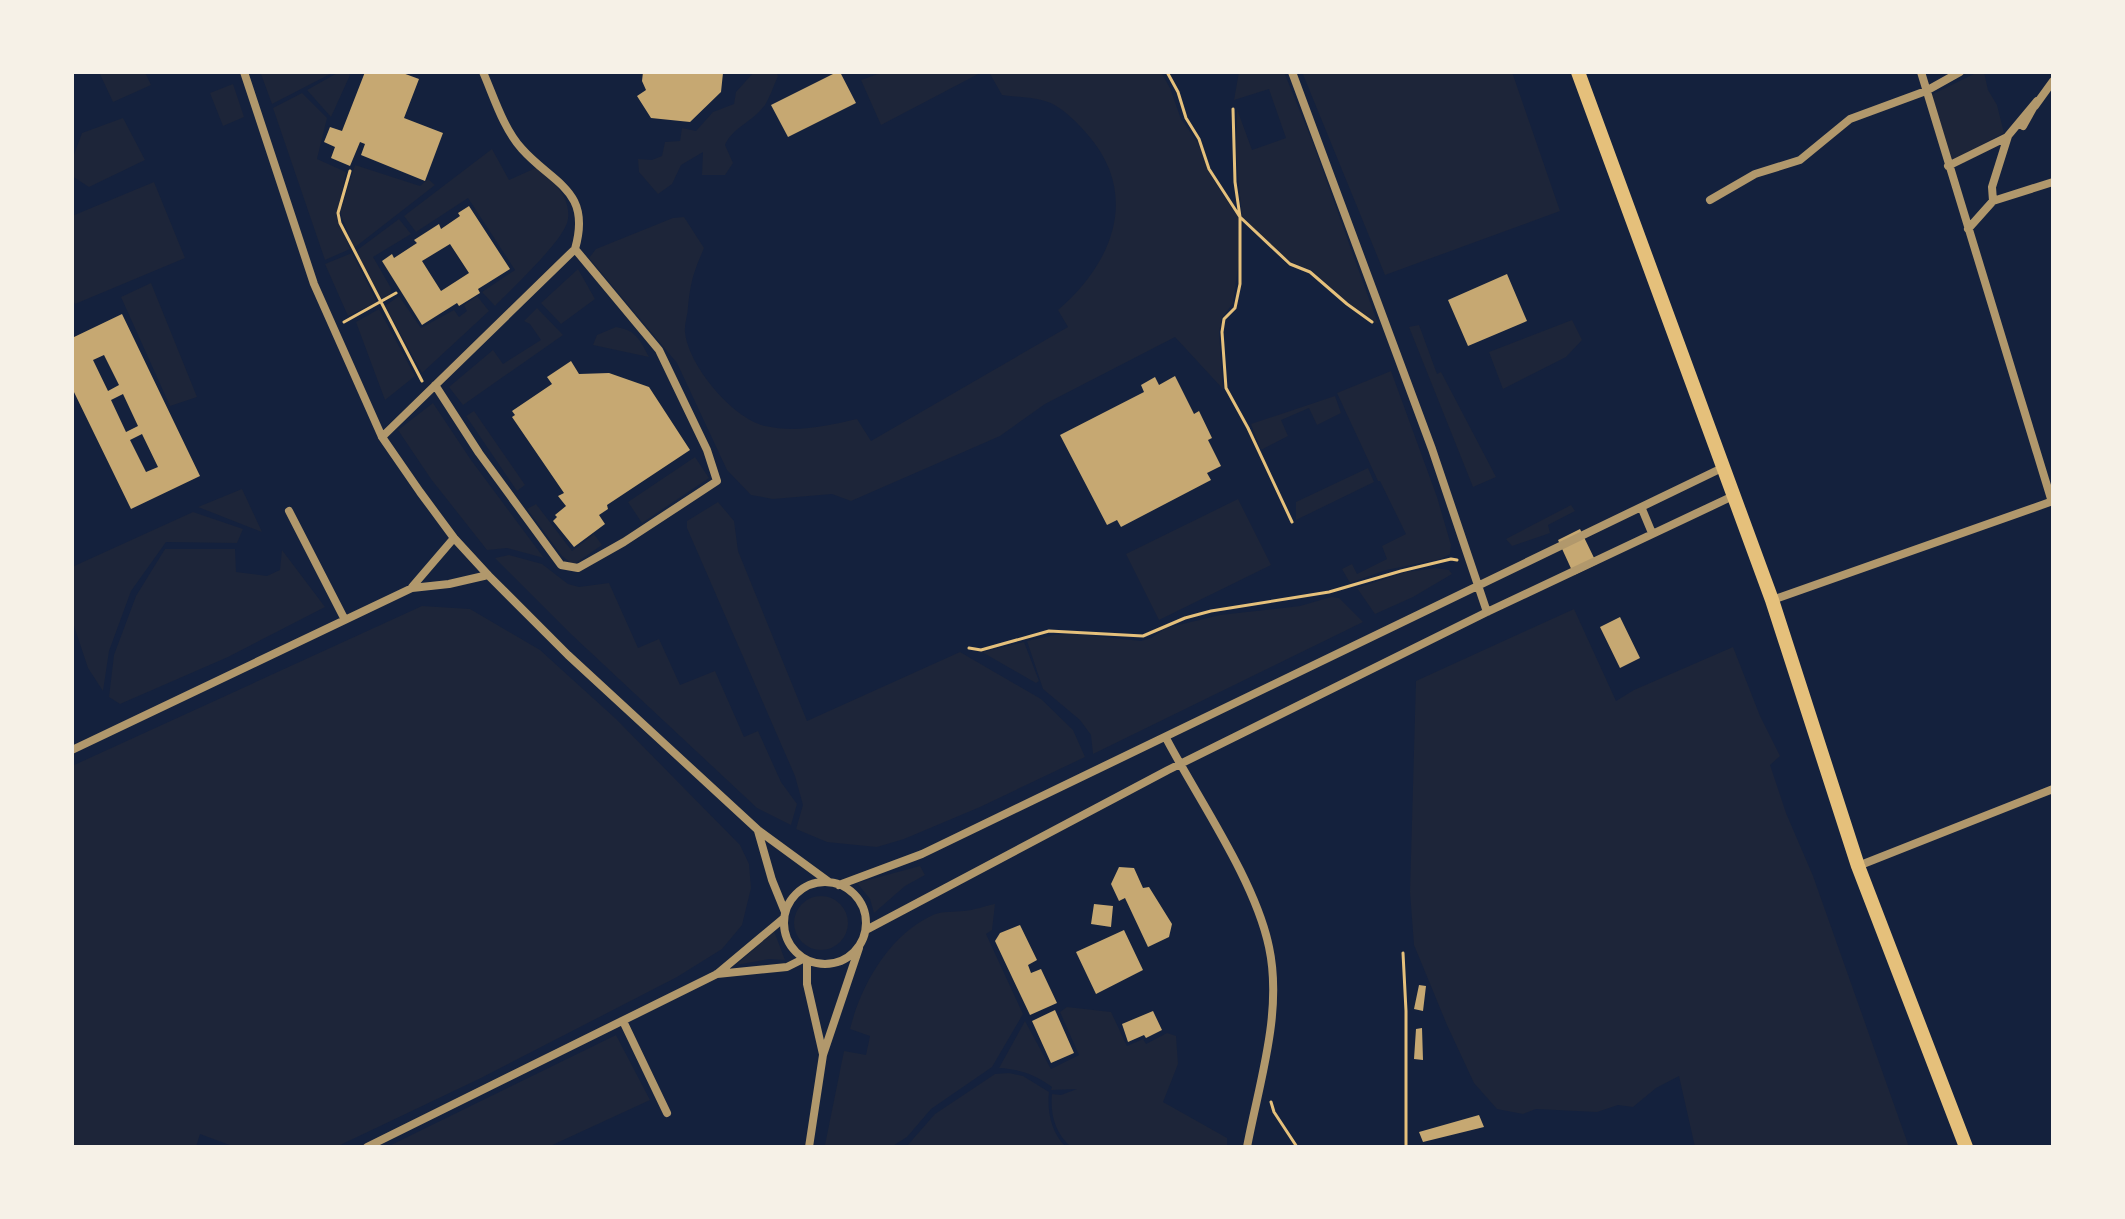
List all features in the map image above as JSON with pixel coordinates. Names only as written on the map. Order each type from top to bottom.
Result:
[{"type":"highway","points":[[1578,72],[1772,600],[1858,866],[1966,1147]]},
{"type":"street","points":[[244,72],[314,284],[382,437],[454,538],[568,655],[758,830],[851,892],[860,902],[866,930],[823,1055],[809,1147]]},
{"type":"street","points":[[382,437],[575,249],[581,227],[574,202],[560,181],[522,149],[509,130],[483,72]]},
{"type":"street","points":[[1292,72],[1473,564],[1487,612]]},
{"type":"street","points":[[1772,600],[2052,502],[1921,72]]},
{"type":"street","points":[[1710,200],[1755,174],[1800,160],[1850,119],[1926,91],[1960,72]]},
{"type":"street","points":[[1948,166],[2023,126],[2042,93],[2053,81]]},
{"type":"street","points":[[1993,201],[1992,187],[2007,137],[2037,101],[2023,126]]},
{"type":"street","points":[[1968,229],[1993,201],[2053,182]]},
{"type":"street","points":[[431,388],[561,565],[578,568],[616,548],[717,481],[707,450],[659,350],[575,249]]},
{"type":"street","points":[[367,1147],[717,974],[784,915],[791,899],[801,889],[815,883],[834,883],[922,854],[1722,468]]},
{"type":"street","points":[[866,930],[1180,765],[1487,612],[1733,496]]},
{"type":"street","points":[[1642,509],[1652,533]]},
{"type":"street","points":[[289,511],[344,618]]},
{"type":"street","points":[[412,588],[454,538]]},
{"type":"street","points":[[72,750],[412,588],[488,575]]},
{"type":"street","points":[[1166,738],[1244,881],[1269,946],[1273,980],[1271,1023],[1247,1147]]},
{"type":"street","points":[[1858,866],[2053,789]]},
{"type":"street","points":[[758,830],[784,915],[785,934],[792,949],[805,960],[822,965],[838,963],[851,956],[861,944]]},
{"type":"street","points":[[717,974],[775,969],[805,960]]},
{"type":"street","points":[[805,960],[807,984],[823,1055]]},
{"type":"street","points":[[623,1021],[667,1113]]},
{"type":"path","points":[[1167,72],[1178,92],[1186,118],[1199,139],[1209,169],[1240,217],[1290,264],[1310,272],[1378,326]]},
{"type":"path","points":[[1233,109],[1235,182],[1240,217],[1240,284],[1235,308],[1224,319],[1222,332],[1226,388],[1292,522]]},
{"type":"path","points":[[350,171],[338,213],[340,223],[381,304],[431,388]]},
{"type":"path","points":[[334,326],[381,304],[396,293]]},
{"type":"path","points":[[969,648],[981,650],[1049,631],[1143,636],[1185,618],[1211,611],[1329,592],[1451,559],[1473,564]]},
{"type":"path","points":[[1403,953],[1406,1147]]},
{"type":"path","points":[[1270,1098],[1274,1112],[1297,1147]]},
{"type":"shaded area","points":[[145,72],[151,85],[113,102],[100,74]]},
{"type":"shaded area","points":[[334,72],[272,104],[261,74]]},
{"type":"shaded area","points":[[339,72],[350,75],[331,117],[307,90]]},
{"type":"shaded area","points":[[754,72],[776,72],[778,76],[765,105],[725,145],[733,163],[725,175],[702,175],[703,152],[681,165],[672,184],[658,194],[639,172],[638,159],[652,160],[662,156],[665,142],[680,141],[682,128],[696,131],[713,112],[734,104],[736,92]]},
{"type":"shaded area","points":[[884,72],[982,72],[881,125],[861,80]]},
{"type":"shaded area","points":[[989,72],[1161,72],[1181,119],[1198,143],[1212,177],[1238,217],[1239,260],[1233,303],[1222,318],[1219,332],[1223,389],[1175,337],[1045,404],[1000,436],[851,501],[832,494],[773,499],[751,495],[727,470],[677,363],[589,258],[596,249],[673,218],[684,217],[704,248],[691,283],[685,332],[694,359],[714,388],[739,413],[765,426],[800,429],[857,419],[871,441],[1068,327],[1058,310],[1093,271],[1113,227],[1116,204],[1113,181],[1104,158],[1088,135],[1051,103],[1002,95]]},
{"type":"shaded area","points":[[1239,72],[1284,72],[1378,324],[1348,303],[1312,271],[1291,262],[1242,217],[1236,155],[1237,109],[1252,150],[1286,138],[1269,89],[1234,100]]},
{"type":"shaded area","points":[[1302,72],[1512,72],[1560,211],[1385,275]]},
{"type":"shaded area","points":[[1984,72],[2004,133],[1951,161],[1931,95]]},
{"type":"shaded area","points":[[233,84],[244,117],[223,126],[210,93]]},
{"type":"shaded area","points":[[302,93],[327,118],[317,159],[346,172],[337,215],[350,249],[325,260],[273,108]]},
{"type":"shaded area","points":[[123,118],[145,160],[89,187],[72,176],[72,160],[82,133]]},
{"type":"shaded area","points":[[492,149],[509,180],[538,167],[560,190],[568,211],[565,228],[558,239],[495,306],[482,292],[515,270],[468,198],[416,232],[404,216]]},
{"type":"shaded area","points":[[355,165],[420,186],[428,179],[435,185],[354,248],[340,212]]},
{"type":"shaded area","points":[[154,182],[185,258],[75,304],[72,299],[72,216]]},
{"type":"shaded area","points":[[399,219],[411,234],[373,257],[391,288],[390,295],[381,300],[356,251]]},
{"type":"shaded area","points":[[352,253],[377,302],[348,316],[325,264]]},
{"type":"shaded area","points":[[578,269],[595,299],[561,324],[541,303]]},
{"type":"shaded area","points":[[151,283],[197,397],[170,406],[121,297]]},
{"type":"shaded area","points":[[399,296],[421,328],[454,310],[459,317],[467,311],[464,305],[477,296],[489,311],[422,373],[385,306]]},
{"type":"shaded area","points":[[537,308],[563,335],[463,405],[449,387],[493,350],[503,364],[541,340],[530,324],[524,321]]},
{"type":"shaded area","points":[[379,309],[415,376],[385,400],[356,322]]},
{"type":"shaded area","points":[[1572,320],[1582,340],[1566,357],[1503,389],[1489,352]]},
{"type":"shaded area","points":[[1419,325],[1437,374],[1441,372],[1496,477],[1473,487],[1409,327]]},
{"type":"shaded area","points":[[616,327],[637,337],[649,357],[593,345],[597,335]]},
{"type":"shaded area","points":[[1391,371],[1437,497],[1451,545],[1450,554],[1441,559],[1386,570],[1350,583],[1342,569],[1352,564],[1357,574],[1387,559],[1382,546],[1406,534],[1337,393]]},
{"type":"shaded area","points":[[1335,396],[1341,413],[1317,425],[1309,408],[1281,420],[1288,436],[1261,450],[1251,424]]},
{"type":"shaded area","points":[[433,403],[544,558],[507,548],[487,550],[431,479],[398,430]]},
{"type":"shaded area","points":[[474,411],[525,485],[517,491],[466,416]]},
{"type":"shaded area","points":[[695,457],[709,478],[642,523],[628,502]]},
{"type":"shaded area","points":[[1368,468],[1374,482],[1296,520],[1296,502]]},
{"type":"shaded area","points":[[242,489],[262,532],[198,507]]},
{"type":"shaded area","points":[[1238,499],[1271,565],[1159,620],[1126,554]]},
{"type":"shaded area","points":[[718,502],[734,521],[738,551],[807,721],[960,652],[1041,699],[1073,730],[1085,757],[980,807],[877,847],[827,842],[796,829],[803,805],[795,776],[687,528],[687,521]]},
{"type":"shaded area","points":[[536,504],[572,551],[594,534],[602,545],[576,563],[571,563],[562,556],[527,509]]},
{"type":"shaded area","points":[[1571,505],[1575,511],[1548,525],[1550,533],[1512,546],[1506,539]]},
{"type":"shaded area","points":[[193,512],[243,529],[237,543],[166,542],[131,591],[109,651],[103,691],[88,668],[72,620],[72,567]]},
{"type":"shaded area","points":[[165,549],[235,549],[236,572],[267,576],[280,570],[282,550],[325,607],[228,657],[120,704],[109,697],[114,655],[136,596]]},
{"type":"shaded area","points":[[509,555],[542,564],[568,584],[579,587],[609,583],[638,648],[659,639],[680,685],[715,671],[744,737],[758,731],[781,782],[797,804],[791,825],[757,808],[572,635],[495,558]]},
{"type":"shaded area","points":[[1436,568],[1449,570],[1452,574],[1413,597],[1375,614],[1357,588],[1406,572]]},
{"type":"shaded area","points":[[1331,597],[1339,598],[1363,622],[1093,754],[1091,735],[1080,720],[1043,689],[1027,641],[1077,634],[1141,641],[1166,628],[1220,615],[1300,606]]},
{"type":"shaded area","points":[[422,606],[470,609],[540,650],[616,719],[740,845],[749,864],[751,888],[742,925],[722,949],[677,977],[481,1078],[336,1147],[235,1147],[200,1134],[196,1147],[72,1147],[72,766]]},
{"type":"shaded area","points":[[1574,609],[1616,701],[1634,690],[1733,647],[1760,716],[1780,756],[1770,765],[1786,813],[1813,876],[1909,1147],[1695,1147],[1679,1076],[1656,1088],[1633,1107],[1618,1105],[1597,1112],[1536,1109],[1523,1114],[1497,1109],[1474,1083],[1414,945],[1410,892],[1416,681]]},
{"type":"shaded area","points":[[1024,642],[1039,681],[1036,683],[982,652]]},
{"type":"shaded area","points":[[920,866],[925,875],[905,886],[874,913],[870,899],[857,883]]},
{"type":"shaded area","points":[[821,896],[840,904],[848,923],[840,942],[821,950],[802,942],[794,923],[802,904]]},
{"type":"shaded area","points":[[995,904],[992,930],[986,934],[1023,1014],[992,1067],[931,1109],[907,1137],[891,1147],[825,1145],[844,1051],[866,1055],[870,1036],[850,1029],[861,995],[879,963],[903,935],[933,915]]},
{"type":"shaded area","points":[[774,931],[785,960],[769,959],[736,965]]},
{"type":"shaded area","points":[[1067,1007],[1111,1012],[1127,1046],[1143,1039],[1146,1044],[1167,1033],[1176,1036],[1178,1064],[1163,1102],[1227,1138],[1227,1147],[1071,1147],[1055,1123],[1052,1094],[1061,1095],[1077,1089],[1051,1090],[1052,1087],[1034,1076],[999,1068],[1025,1021],[1051,1069],[1079,1055],[1060,1012]]},
{"type":"shaded area","points":[[616,1035],[650,1100],[548,1147],[387,1147]]},
{"type":"shaded area","points":[[995,1074],[1023,1076],[1049,1092],[1051,1121],[1066,1147],[906,1147],[935,1114]]},
{"type":"building","points":[[365,72],[400,72],[419,79],[404,118],[443,133],[425,181],[361,155],[365,144],[360,142],[350,166],[331,158],[335,147],[324,142],[330,127],[342,131]]},
{"type":"building","points":[[643,72],[723,73],[721,92],[690,122],[651,118],[637,96],[646,90],[642,81]]},
{"type":"building","points":[[840,72],[856,103],[788,137],[771,105]]},
{"type":"building","points":[[469,206],[510,269],[478,289],[480,293],[422,325],[382,261],[392,254],[394,258],[439,224],[441,229],[460,216],[458,213]],"holes":[[[450,244],[469,273],[441,291],[422,261]]]},
{"type":"building","points":[[1507,274],[1527,321],[1468,346],[1448,300]]},
{"type":"building","points":[[122,314],[200,476],[131,509],[72,388],[72,338]],"holes":[[[104,355],[119,385],[108,391],[93,360]],[[123,394],[138,426],[126,432],[111,400]],[[142,434],[158,467],[146,472],[130,440]]]},
{"type":"building","points":[[571,361],[579,374],[609,373],[649,387],[690,450],[607,505],[608,509],[599,515],[605,524],[574,547],[553,521],[557,517],[555,515],[566,506],[558,496],[564,493],[512,417],[515,415],[512,411],[552,384],[547,377]]},
{"type":"building","points":[[1175,376],[1194,414],[1199,411],[1212,438],[1208,440],[1221,466],[1207,473],[1211,480],[1121,527],[1117,520],[1107,525],[1060,435],[1144,392],[1141,385],[1155,377],[1159,385]]},
{"type":"building","points":[[1580,529],[1597,564],[1574,575],[1558,540]]},
{"type":"building","points":[[1620,617],[1640,658],[1620,668],[1600,627]]},
{"type":"building","points":[[1119,867],[1134,868],[1143,888],[1149,887],[1172,924],[1169,937],[1148,947],[1125,898],[1119,901],[1111,884]]},
{"type":"building","points":[[1094,904],[1113,906],[1111,927],[1091,924]]},
{"type":"building","points":[[1020,925],[1037,960],[1028,965],[1031,973],[1041,969],[1057,1003],[1030,1015],[995,941],[1000,933]]},
{"type":"building","points":[[1124,930],[1143,970],[1096,994],[1076,952]]},
{"type":"building","points":[[1419,985],[1426,986],[1423,1011],[1414,1009]]},
{"type":"building","points":[[1055,1010],[1074,1053],[1051,1063],[1032,1021]]},
{"type":"building","points":[[1153,1011],[1162,1030],[1128,1042],[1122,1024]]},
{"type":"building","points":[[1422,1028],[1423,1060],[1414,1059],[1416,1029]]},
{"type":"building","points":[[1479,1115],[1484,1127],[1423,1142],[1419,1132]]}]
